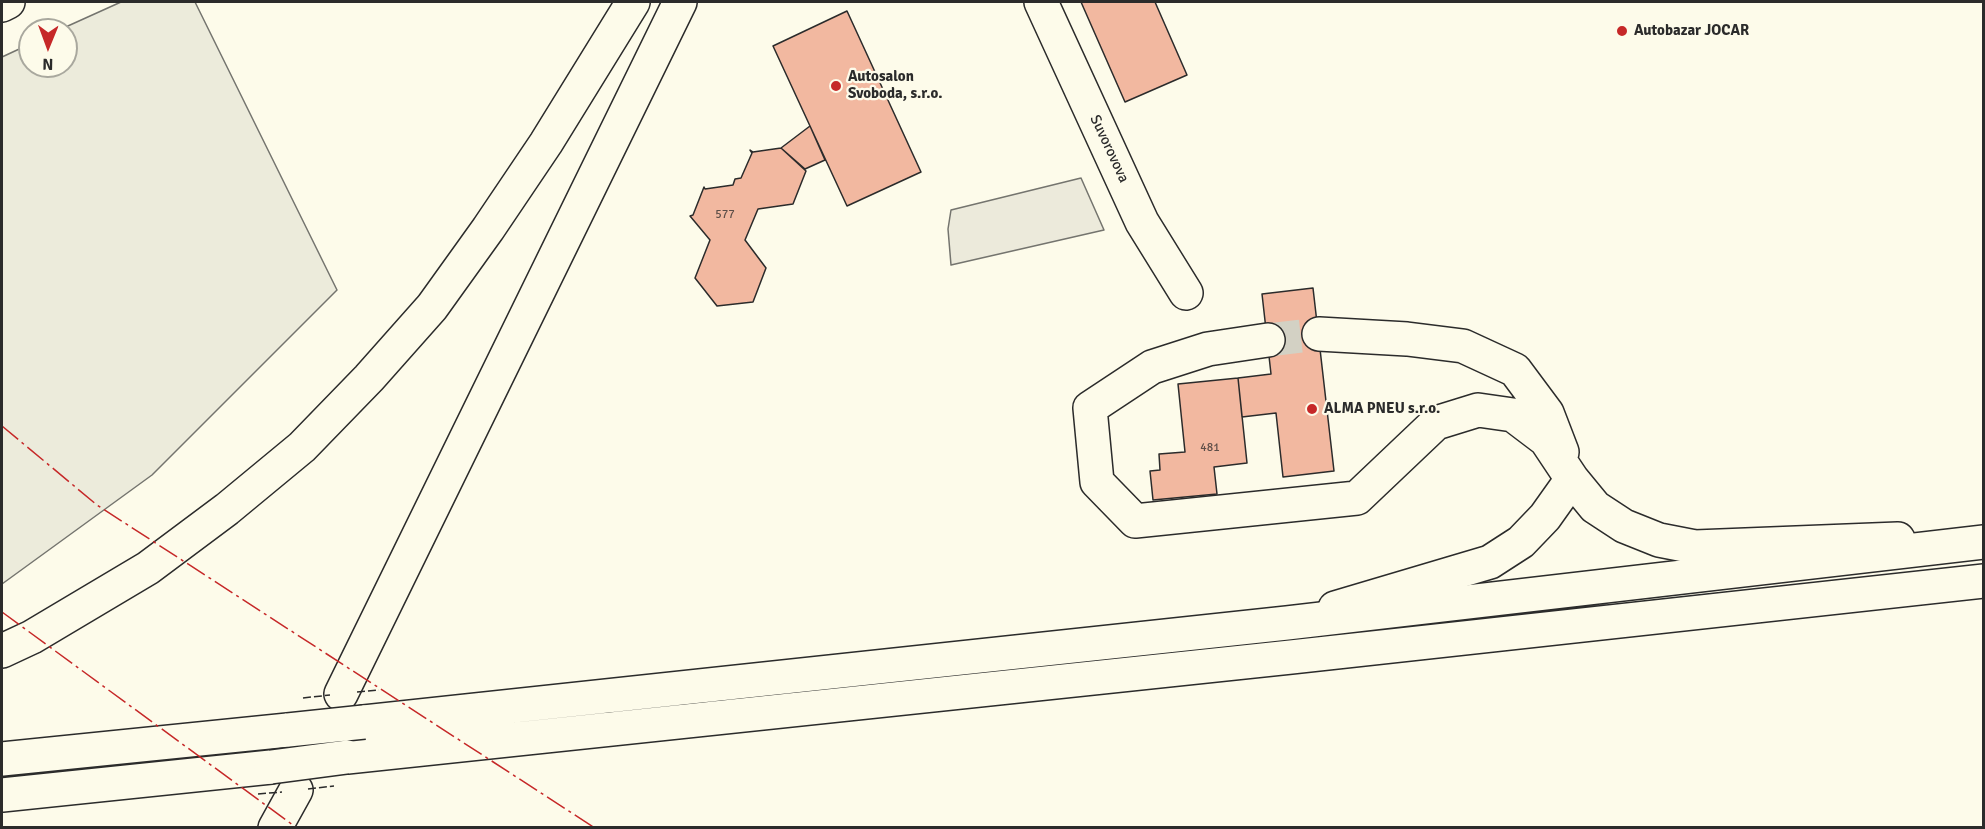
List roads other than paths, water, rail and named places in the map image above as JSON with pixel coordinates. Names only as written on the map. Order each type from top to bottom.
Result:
[{"type":"main road","points":[[2,5],[8,2]]},
{"type":"main road","points":[[2,651],[32,637],[148,568],[227,509],[311,439],[432,307],[488,230],[546,143],[633,2]]},
{"type":"main road","points":[[341,693],[681,2]]},
{"type":"main road","name":"Suvorovova","points":[[1041,2],[1142,222],[1185,293]]},
{"type":"main road","points":[[1319,334],[1407,339],[1462,346],[1515,370],[1546,413],[1572,479]]},
{"type":"main road","points":[[1268,340],[1208,349],[1152,367],[1090,408],[1097,482],[1135,521],[1357,498],[1436,423],[1478,410],[1513,415],[1546,440],[1572,479],[1595,507],[1624,526],[1659,540],[1695,547],[1983,537]]},
{"type":"main road","points":[[1287,623],[1490,562],[1521,542],[1545,517],[1572,479]]},
{"type":"main road","points":[[2,759],[1287,623],[1983,542]]},
{"type":"main road","points":[[2,795],[1983,581]]},
{"type":"main road","points":[[275,828],[296,790]]},
{"type":"tunnel","points":[[1268,340],[1319,334]]},
{"type":"place","name":"Autobazar JOCAR","points":[[1622,31]]},
{"type":"place","name":"Autosalon Svoboda, s.r.o.","points":[[836,86]]},
{"type":"place","name":"ALMA PNEU s.r.o.","points":[[1312,409]]}]
